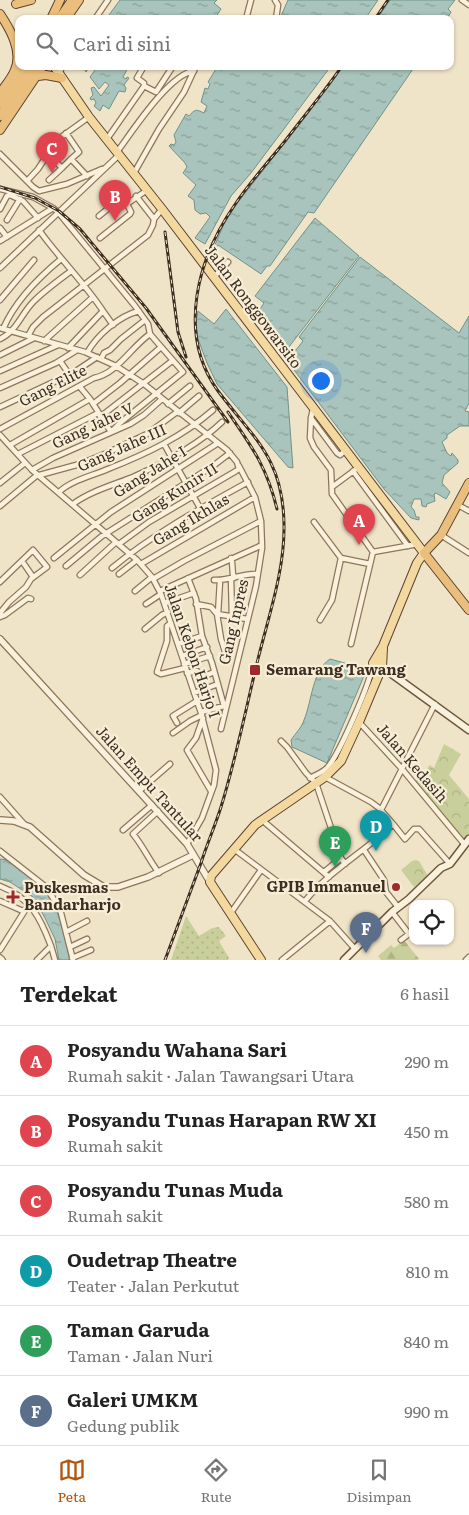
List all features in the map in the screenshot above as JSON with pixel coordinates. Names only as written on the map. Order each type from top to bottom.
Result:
[{"type":"highway","points":[[16,4],[31,0]]},
{"type":"highway","points":[[53,15],[60,0]]},
{"type":"highway","points":[[62,15],[72,0]]},
{"type":"highway","points":[[69,15],[79,0]]},
{"type":"highway","points":[[75,15],[84,0]]},
{"type":"highway","points":[[0,14],[10,28],[15,44]]},
{"type":"highway","points":[[0,93],[17,70]]},
{"type":"highway","points":[[0,104],[20,70]]},
{"type":"highway","points":[[0,116],[31,70]]},
{"type":"highway","points":[[0,130],[41,70]]},
{"type":"highway","points":[[0,124],[26,87],[36,78],[56,70]]},
{"type":"highway","points":[[426,555],[441,535],[469,483]]},
{"type":"highway","name":"Jalan Ronggowarsito","points":[[426,555],[469,610]]},
{"type":"main road","name":"Jalan Ronggowarsito","points":[[59,70],[89,117],[162,209],[346,450],[356,469],[426,555]]},
{"type":"main road","points":[[210,882],[214,872],[255,825],[313,780],[325,777],[341,760],[359,722],[383,646],[414,573],[426,555]]},
{"type":"main road","points":[[376,667],[382,656],[383,646]]},
{"type":"main road","points":[[376,667],[435,704],[469,730]]},
{"type":"main road","points":[[344,960],[392,912],[441,868],[450,864],[467,842]]},
{"type":"main road","name":"Jalan Empu Tantular","points":[[210,882],[261,960]]},
{"type":"street","points":[[98,15],[108,0]]},
{"type":"street","points":[[247,15],[251,0]]},
{"type":"street","points":[[277,0],[277,15]]},
{"type":"street","points":[[0,98],[19,70]]},
{"type":"street","points":[[142,70],[137,78],[144,86],[155,92],[170,70]]},
{"type":"street","points":[[0,268],[108,166],[162,93],[190,70]]},
{"type":"street","points":[[134,173],[188,84],[194,70]]},
{"type":"street","points":[[107,139],[144,86]]},
{"type":"street","points":[[27,181],[57,140],[89,117]]},
{"type":"street","points":[[49,180],[79,152],[66,132]]},
{"type":"street","points":[[0,154],[39,191],[61,187],[108,166]]},
{"type":"street","points":[[47,156],[62,168]]},
{"type":"street","points":[[72,159],[87,176]]},
{"type":"street","points":[[0,189],[33,197],[58,212],[139,311],[148,324],[150,334],[183,372],[111,432],[80,387]]},
{"type":"street","points":[[127,204],[147,190]]},
{"type":"street","points":[[0,209],[9,195],[20,199],[38,218]]},
{"type":"street","points":[[136,196],[154,219]]},
{"type":"street","points":[[99,216],[121,198],[127,204],[131,213],[100,238]]},
{"type":"street","points":[[7,220],[20,199]]},
{"type":"street","points":[[0,241],[53,208]]},
{"type":"street","points":[[28,336],[33,327],[43,317],[148,235],[154,219],[162,209]]},
{"type":"street","points":[[0,228],[7,237]]},
{"type":"street","points":[[39,230],[84,285],[113,325]]},
{"type":"street","points":[[1,329],[17,304],[35,283],[61,259]]},
{"type":"street","points":[[0,300],[34,260]]},
{"type":"street","points":[[214,278],[228,262]]},
{"type":"street","points":[[0,338],[12,332],[24,312],[34,301],[71,271]]},
{"type":"street","points":[[44,341],[92,296]]},
{"type":"street","points":[[68,348],[103,311]]},
{"type":"street","points":[[87,353],[91,346],[113,325],[131,313],[139,311]]},
{"type":"street","points":[[0,407],[99,358],[145,320]]},
{"type":"street","name":"Gang Inpres","points":[[1,329],[87,353],[130,374],[218,443],[238,464],[248,482],[261,521],[262,548],[256,586],[225,706],[221,729]]},
{"type":"street","name":"Gang Elite","points":[[0,429],[103,376],[150,334]]},
{"type":"street","points":[[0,355],[34,338]]},
{"type":"street","points":[[0,371],[58,345]]},
{"type":"street","points":[[10,445],[33,430],[91,402],[130,374],[161,347]]},
{"type":"street","points":[[0,388],[60,361],[77,350]]},
{"type":"street","points":[[18,454],[99,415],[144,384],[172,360]]},
{"type":"street","points":[[60,361],[69,374]]},
{"type":"street","points":[[168,404],[190,386]]},
{"type":"street","points":[[0,506],[39,476],[80,464],[136,440],[150,432],[198,396]]},
{"type":"street","name":"Gang Jahe V","points":[[32,470],[126,426],[144,415],[162,399]]},
{"type":"street","points":[[314,409],[310,418],[310,438],[331,470],[332,494],[373,552],[351,644]]},
{"type":"street","name":"Gang Jahe III","points":[[59,492],[69,485],[108,470],[164,444],[194,426],[213,410]]},
{"type":"street","points":[[310,418],[337,453],[340,454],[346,450]]},
{"type":"street","points":[[73,504],[89,494],[134,476],[171,457],[208,436],[222,422]]},
{"type":"street","name":"Jalan Kebon Harjo I","points":[[0,435],[32,470],[137,560],[152,578],[161,593],[202,715],[216,770],[214,785],[202,818],[187,844]]},
{"type":"street","name":"Gang Jahe I","points":[[54,558],[133,497],[218,443]]},
{"type":"street","points":[[164,444],[200,508]]},
{"type":"street","points":[[66,566],[106,533],[230,454]]},
{"type":"street","points":[[0,484],[25,463]]},
{"type":"street","name":"Gang Kunir II","points":[[80,575],[117,543],[236,471],[238,464]]},
{"type":"street","points":[[332,487],[356,469],[408,546]]},
{"type":"street","points":[[112,568],[200,508],[248,482]]},
{"type":"street","name":"Gang Ikhlas","points":[[141,564],[254,497]]},
{"type":"street","points":[[458,505],[469,511]]},
{"type":"street","points":[[135,591],[152,578],[261,521]]},
{"type":"street","points":[[314,522],[341,558],[370,564]]},
{"type":"street","points":[[441,535],[469,553]]},
{"type":"street","points":[[373,552],[418,544]]},
{"type":"street","name":"Gang Inpres","points":[[146,604],[188,578],[260,546],[262,548]]},
{"type":"street","points":[[0,582],[34,550],[46,567],[7,603],[0,615]]},
{"type":"street","points":[[231,558],[234,566],[232,572],[232,616]]},
{"type":"street","points":[[320,620],[332,600],[341,558]]},
{"type":"street","points":[[119,574],[137,560]]},
{"type":"street","points":[[22,561],[33,577]]},
{"type":"street","points":[[227,658],[221,639],[217,580],[257,574]]},
{"type":"street","points":[[173,733],[190,721],[225,706],[202,636],[194,593],[188,578]]},
{"type":"street","points":[[165,603],[194,593]]},
{"type":"street","points":[[0,615],[5,615],[28,598],[31,598]]},
{"type":"street","points":[[196,604],[211,607],[218,614],[247,619]]},
{"type":"street","points":[[144,629],[168,612]]},
{"type":"street","points":[[191,618],[198,617]]},
{"type":"street","points":[[171,623],[168,626],[167,640],[157,672],[161,674],[210,656]]},
{"type":"street","points":[[178,644],[202,636]]},
{"type":"street","name":"Jalan Empu Tantular","points":[[0,639],[187,844],[210,882]]},
{"type":"street","points":[[182,656],[207,647]]},
{"type":"street","points":[[313,780],[324,771],[336,755],[376,667]]},
{"type":"street","points":[[188,673],[197,671]]},
{"type":"street","points":[[205,676],[214,672]]},
{"type":"street","points":[[194,693],[218,684]]},
{"type":"street","points":[[177,723],[173,716],[197,701]]},
{"type":"street","points":[[381,810],[435,704]]},
{"type":"street","points":[[202,715],[196,738],[186,749],[211,791]]},
{"type":"street","name":"Jalan Kedasih","points":[[359,722],[467,842]]},
{"type":"street","points":[[281,741],[288,747],[313,780],[341,858],[345,864]]},
{"type":"street","points":[[139,791],[170,764]]},
{"type":"street","points":[[325,777],[371,802],[381,810],[405,839],[414,829],[419,829],[450,864]]},
{"type":"street","points":[[0,798],[24,824],[37,832],[84,875],[104,887],[118,887],[159,873],[193,855]]},
{"type":"street","points":[[123,830],[152,805]]},
{"type":"street","points":[[158,811],[133,834],[159,873]]},
{"type":"street","points":[[0,820],[24,824]]},
{"type":"street","points":[[262,820],[330,876]]},
{"type":"street","points":[[305,901],[330,876],[364,850],[393,824]]},
{"type":"street","points":[[234,849],[330,920],[355,949]]},
{"type":"street","points":[[364,850],[384,880],[386,892],[398,907]]},
{"type":"street","points":[[0,851],[45,885],[59,906],[72,959],[91,950]]},
{"type":"street","points":[[324,872],[341,858]]},
{"type":"street","points":[[230,914],[261,870]]},
{"type":"street","points":[[0,886],[14,892],[29,904],[41,922],[56,960]]},
{"type":"street","points":[[0,900],[24,911]]},
{"type":"street","points":[[0,950],[29,904]]},
{"type":"street","points":[[392,912],[409,934],[401,940]]},
{"type":"street","points":[[282,960],[330,920]]},
{"type":"street","points":[[66,932],[87,922]]},
{"type":"street","points":[[70,947],[87,939]]},
{"type":"street","points":[[36,960],[51,946]]},
{"type":"green space","points":[[444,744],[461,754],[449,775],[469,799],[469,838],[464,843],[415,782],[430,765],[434,768]]},
{"type":"green space","points":[[416,860],[419,861],[428,876],[414,887],[401,870]]},
{"type":"green space","points":[[186,916],[199,936],[212,928],[219,927],[226,936],[219,941],[229,958],[228,960],[171,960]]},
{"type":"green space","points":[[404,940],[419,959],[381,960],[378,956],[391,945],[394,948]]},
{"type":"water","points":[[120,0],[217,0],[214,3],[221,9],[217,15],[109,15]]},
{"type":"water","points":[[288,0],[378,0],[368,15],[281,15]]},
{"type":"water","points":[[390,0],[455,0],[448,9],[451,12],[449,15],[380,15]]},
{"type":"water","points":[[95,70],[127,70],[123,77],[129,78],[124,85],[126,88],[125,92],[119,91],[109,109],[103,105],[100,111],[94,106],[96,103],[94,99],[91,100],[90,98],[93,95],[91,88],[94,87],[101,96],[109,85],[105,82],[99,89],[90,77]]},
{"type":"water","points":[[215,70],[328,70],[251,173],[231,196],[205,244],[195,238],[210,217],[206,213],[200,214],[195,210],[194,200],[188,196],[196,185],[183,173],[187,167],[185,163],[169,146],[171,144],[174,145],[176,142],[174,135],[186,114],[189,116],[196,110],[204,113],[207,106],[201,102],[205,88],[208,89],[210,84],[208,82]]},
{"type":"water","points":[[340,70],[412,70],[314,213],[308,212],[270,266],[267,266],[261,274],[218,245],[210,256],[224,224],[235,206]]},
{"type":"water","points":[[315,218],[359,256],[285,352],[256,315],[264,303],[255,296]]},
{"type":"water","points":[[360,257],[459,333],[469,316],[469,403],[465,411],[469,412],[469,426],[460,426],[447,435],[447,438],[442,442],[447,453],[451,456],[452,453],[458,460],[458,463],[444,475],[442,483],[450,492],[446,499],[436,493],[434,494],[435,501],[427,504],[426,507],[422,506],[421,499],[414,499],[411,507],[416,517],[419,517],[419,520],[411,518],[384,489],[285,358],[292,349],[296,350],[303,341],[299,337]]},
{"type":"water","points":[[226,309],[287,387],[293,468],[288,467],[217,384],[207,363],[198,339],[196,323],[198,311],[214,324]]},
{"type":"water","points":[[330,659],[367,669],[327,763],[292,747],[291,740],[303,723],[319,671]]},
{"type":"water","points":[[0,859],[11,862],[33,878],[50,898],[60,920],[70,960],[59,960],[55,939],[33,897],[10,882],[0,879]]},
{"type":"railway","points":[[378,15],[388,0]]},
{"type":"railway","points":[[165,960],[226,789],[276,592],[284,541],[282,501],[272,466],[254,437],[218,391],[205,368],[198,345],[195,320],[197,296],[211,247],[236,203],[339,70]]},
{"type":"railway","points":[[0,187],[35,198],[59,211],[80,229],[146,308],[228,422]]},
{"type":"railway","points":[[165,232],[178,332],[186,357]]},
{"type":"railway","points":[[228,412],[263,469],[277,509]]},
{"type":"place","name":"Posyandu Tunas Muda","points":[[52,173]]},
{"type":"place","name":"Posyandu Tunas Harapan RW XI","points":[[115,221]]},
{"type":"place","name":"Posyandu Wahana Sari","points":[[359,545]]},
{"type":"place","name":"Semarang Tawang","points":[[255,670]]},
{"type":"place","name":"Oudetrap Theatre","points":[[376,851]]},
{"type":"place","name":"Taman Garuda","points":[[335,867]]},
{"type":"place","name":"GPIB Immanuel","points":[[396,887]]},
{"type":"place","name":"Puskesmas Bandarharjo","points":[[13,897]]},
{"type":"place","name":"Galeri UMKM","points":[[366,953]]}]
